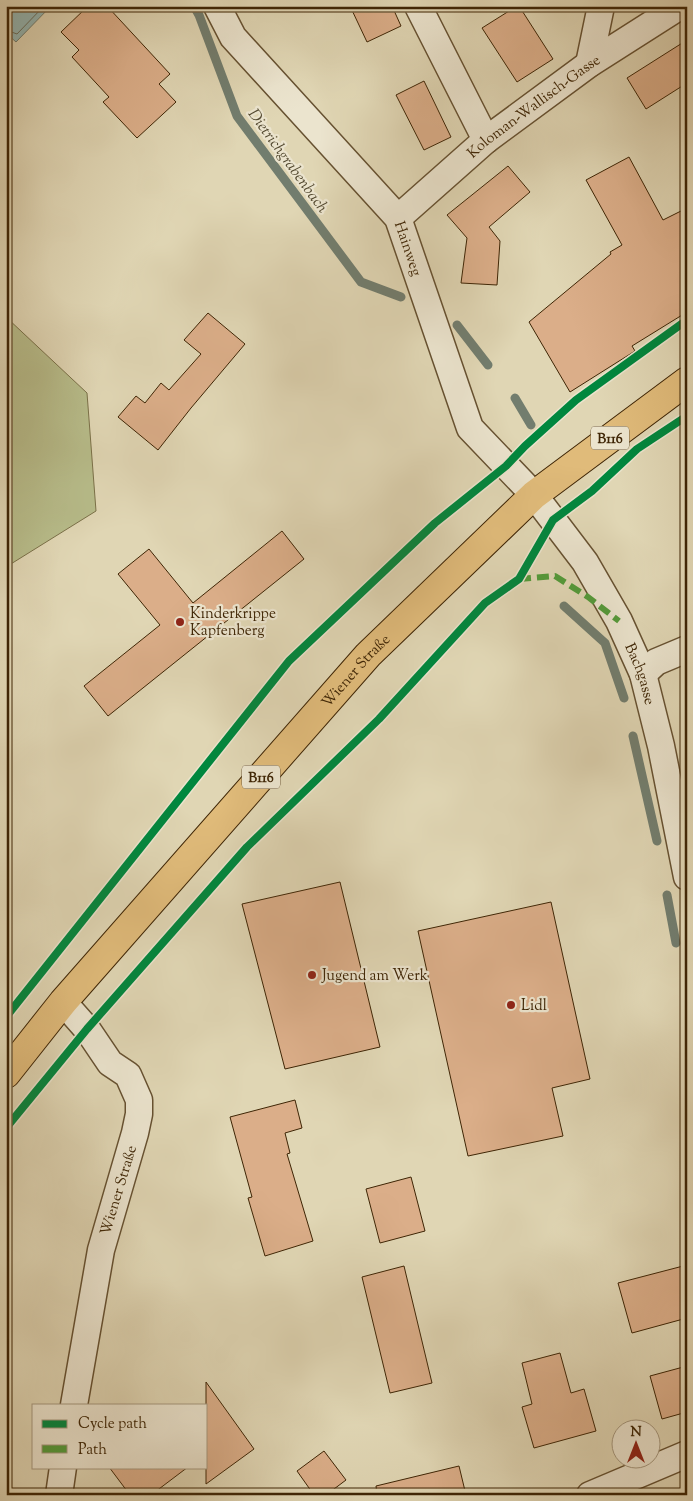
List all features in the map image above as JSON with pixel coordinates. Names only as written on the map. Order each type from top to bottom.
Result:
[{"type":"main road","name":"Wiener Straße","points":[[6,1074],[63,1002],[368,656],[534,495],[687,382]]},
{"type":"street","name":"Hainweg","points":[[217,6],[233,37],[398,218],[470,428],[534,495]]},
{"type":"street","points":[[418,6],[486,140]]},
{"type":"street","points":[[589,64],[601,6]]},
{"type":"street","name":"Koloman-Wallisch-Gasse","points":[[398,218],[486,140],[589,64],[680,6]]},
{"type":"street","name":"Bachgasse","points":[[534,495],[585,562],[619,620],[643,674],[661,746],[687,877]]},
{"type":"street","points":[[643,674],[656,662],[687,649]]},
{"type":"street","name":"Wiener Straße","points":[[63,1002],[87,1029],[110,1063],[128,1075],[139,1100],[139,1114],[135,1133],[101,1250],[74,1404]]},
{"type":"street","points":[[590,1495],[687,1454]]},
{"type":"street","points":[[59,1495],[63,1468]]},
{"type":"green space","points":[[6,317],[87,393],[96,511],[6,567]]},
{"type":"water","points":[[6,6],[51,6],[16,42],[6,33]]},
{"type":"building","points":[[88,6],[107,6],[170,74],[159,84],[176,102],[137,138],[103,102],[109,97],[72,57],[79,50],[61,32]]},
{"type":"building","points":[[350,6],[392,6],[401,26],[367,42]]},
{"type":"building","points":[[519,6],[553,59],[517,82],[482,28]]},
{"type":"building","points":[[687,40],[687,83],[646,109],[627,78]]},
{"type":"building","points":[[424,81],[451,137],[424,150],[396,95]]},
{"type":"building","points":[[629,157],[663,220],[687,208],[687,312],[632,346],[635,351],[570,392],[529,322],[611,254],[610,252],[622,245],[586,180]]},
{"type":"building","points":[[508,166],[530,192],[489,227],[500,241],[497,285],[461,283],[467,238],[447,215]]},
{"type":"building","points":[[208,313],[245,344],[158,450],[118,417],[136,396],[145,403],[161,383],[169,390],[201,354],[184,340]]},
{"type":"building","points":[[282,531],[304,559],[108,716],[84,686],[160,625],[118,574],[149,549],[193,603]]},
{"type":"building","name":"Jugend am Werk","points":[[340,882],[380,1047],[285,1069],[242,904]]},
{"type":"building","points":[[551,902],[590,1079],[552,1088],[563,1136],[468,1156],[418,931]]},
{"type":"building","points":[[295,1100],[302,1128],[285,1133],[290,1153],[287,1154],[313,1241],[265,1256],[248,1198],[252,1197],[230,1117]]},
{"type":"building","points":[[411,1177],[425,1231],[380,1243],[366,1189]]},
{"type":"building","points":[[687,1265],[687,1318],[632,1333],[618,1283]]},
{"type":"building","points":[[404,1266],[432,1383],[390,1393],[362,1277]]},
{"type":"building","points":[[560,1353],[571,1393],[584,1389],[596,1431],[534,1448],[522,1407],[532,1404],[522,1363]]},
{"type":"building","points":[[687,1366],[687,1412],[662,1419],[650,1376]]},
{"type":"building","points":[[206,1382],[254,1449],[206,1484],[206,1468],[208,1468],[208,1404],[206,1404]]},
{"type":"building","points":[[324,1451],[346,1480],[326,1495],[314,1495],[297,1471]]},
{"type":"building","points":[[459,1466],[466,1495],[377,1495],[376,1486]]},
{"type":"building","points":[[110,1468],[187,1468],[151,1495],[130,1495]]},
{"type":"waterway","name":"Dietrichgrabenbach","points":[[194,6],[237,116],[361,282],[401,297]]},
{"type":"waterway","name":"Dietrichgrabenbach","points":[[457,325],[488,365]]},
{"type":"waterway","name":"Dietrichgrabenbach","points":[[515,398],[531,425]]},
{"type":"waterway","name":"Dietrichgrabenbach","points":[[564,606],[605,643],[624,698]]},
{"type":"waterway","name":"Dietrichgrabenbach","points":[[633,736],[657,841]]},
{"type":"waterway","name":"Dietrichgrabenbach","points":[[667,895],[676,943]]},
{"type":"marked path","points":[[519,579],[555,576],[588,597],[619,621]]},
{"type":"cycle path","points":[[6,1017],[289,661],[435,523],[506,466],[525,446],[576,400],[687,320]]},
{"type":"cycle path","points":[[6,1128],[87,1029],[247,847],[379,719],[485,603],[519,579],[553,520],[592,491],[637,449],[687,416]]},
{"type":"place","name":"Kinderkrippe Kapfenberg","points":[[180,622]]},
{"type":"place","name":"Jugend am Werk","points":[[312,975]]},
{"type":"place","name":"Lidl","points":[[511,1005]]}]
